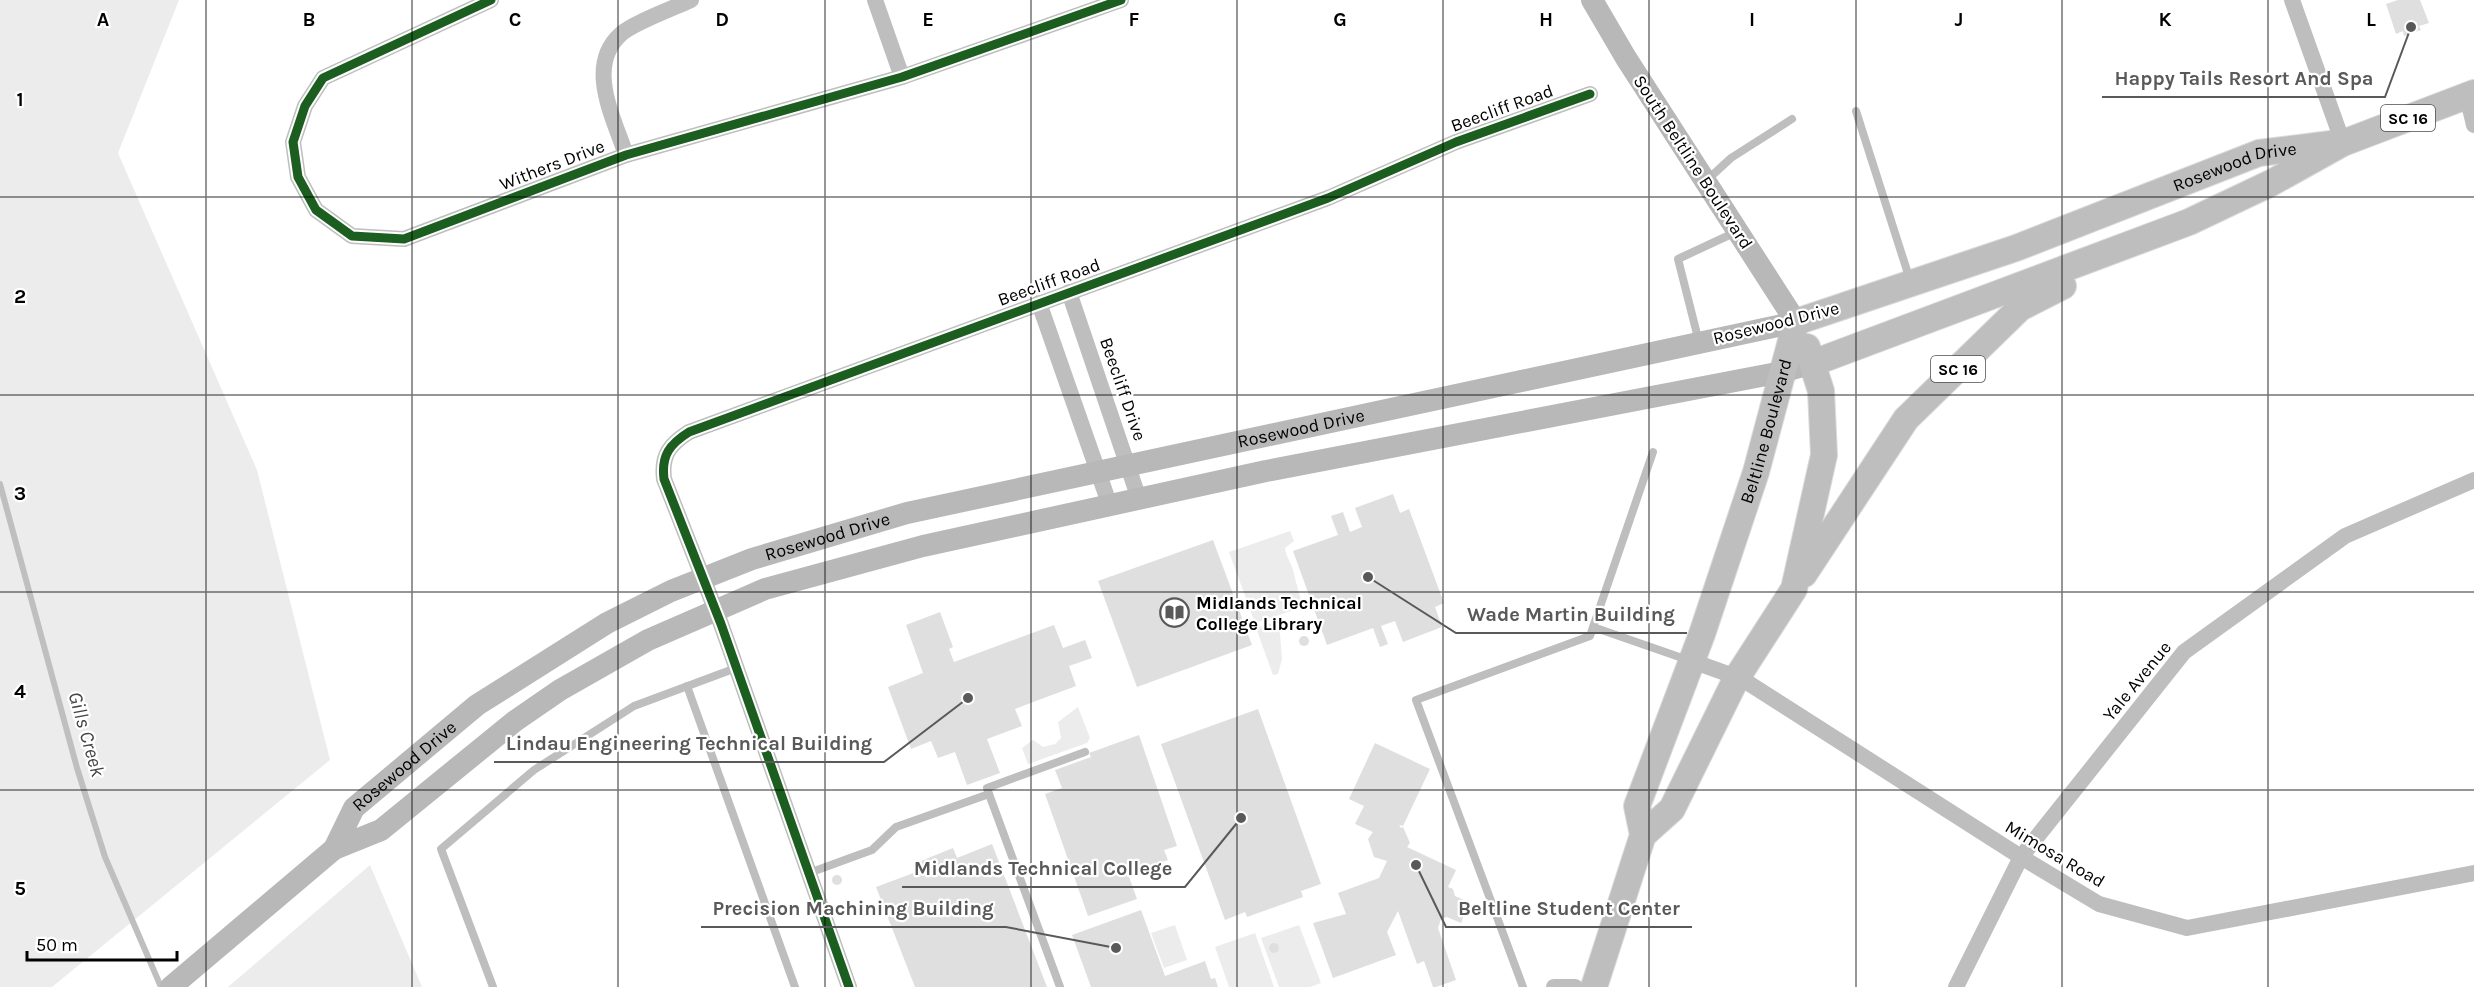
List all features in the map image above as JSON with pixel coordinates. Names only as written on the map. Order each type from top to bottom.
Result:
[{"type":"main road","name":"South Beltline Boulevard","points":[[1592,0],[1626,58],[1796,322]]},
{"type":"main road","name":"Rosewood Drive","points":[[334,849],[354,808],[477,705],[608,622],[709,594],[765,589],[843,566],[1266,471],[1782,372],[1813,363],[2189,222],[2271,183],[2343,143],[2471,94]]},
{"type":"main road","name":"Rosewood Drive","points":[[171,987],[334,849],[381,830],[472,754],[560,690],[648,640],[709,594],[773,552],[907,513],[1796,322],[2016,248],[2259,153],[2343,143]]},
{"type":"main road","name":"SC 16","points":[[1794,589],[1906,419],[2020,308],[2189,222]]},
{"type":"main road","name":"Beltline Boulevard","points":[[1643,835],[1672,809],[1737,678],[1794,589],[1816,502],[1824,455],[1821,390],[1813,363],[1796,322]]},
{"type":"main road","name":"Beltline Boulevard","points":[[1594,987],[1643,835],[1637,806],[1692,661],[1756,472],[1796,322]]},
{"type":"street","name":"Withers Drive","points":[[491,0],[323,78],[304,106],[293,142],[298,177],[316,210],[351,236],[404,239],[626,155],[902,77],[1121,0]]},
{"type":"street","name":"Withers Drive","points":[[626,155],[603,83],[605,57],[621,34],[691,0]]},
{"type":"street","points":[[875,0],[902,77]]},
{"type":"street","points":[[2292,0],[2343,143]]},
{"type":"street","name":"Beecliff Road","points":[[849,987],[736,668],[664,479],[662,465],[665,453],[675,441],[689,432],[1328,198],[1456,142],[1590,94]]},
{"type":"street","points":[[2471,94],[2474,125]]},
{"type":"street","name":"Beecliff Drive","points":[[1069,292],[1139,499]]},
{"type":"street","points":[[1039,303],[1110,506]]},
{"type":"street","name":"Yale Avenue","points":[[1956,987],[2021,857],[2184,652],[2345,536],[2474,480]]},
{"type":"street","name":"Mimosa Road","points":[[1692,661],[1737,678],[2021,857],[2099,903],[2187,928],[2474,873]]},
{"type":"street","points":[[1554,987],[1575,987]]},
{"type":"lane","points":[[1856,111],[1911,284]]},
{"type":"lane","points":[[1706,181],[1731,158],[1792,119]]},
{"type":"lane","points":[[1699,343],[1678,259],[1737,231]]},
{"type":"lane","points":[[1523,987],[1416,700],[1590,636],[1653,452]]},
{"type":"lane","points":[[1593,627],[1692,661]]},
{"type":"lane","points":[[493,987],[441,849],[534,770],[634,706],[736,668]]},
{"type":"lane","points":[[687,686],[795,987]]},
{"type":"lane","points":[[1060,987],[987,788],[1086,752]]},
{"type":"lane","points":[[809,873],[872,850],[896,827],[989,794]]},
{"type":"shaded area","points":[[0,0],[179,0],[118,153],[257,470],[330,760],[52,987],[0,987]]},
{"type":"shaded area","points":[[1290,531],[1294,541],[1285,548],[1286,554],[1303,607],[1255,623],[1229,552]]},
{"type":"shaded area","points":[[1279,621],[1282,659],[1278,674],[1273,675],[1256,628]]},
{"type":"shaded area","points":[[1078,707],[1090,738],[1087,743],[1028,764],[1022,748],[1033,740],[1043,747],[1055,744],[1061,738],[1058,722]]},
{"type":"shaded area","points":[[370,865],[422,987],[228,987]]},
{"type":"shaded area","points":[[1175,925],[1187,960],[1164,968],[1151,933]]},
{"type":"shaded area","points":[[1299,925],[1321,983],[1310,987],[1279,987],[1261,938]]},
{"type":"shaded area","points":[[1255,933],[1274,987],[1229,987],[1215,947]]},
{"type":"building","points":[[2398,0],[2420,0],[2429,23],[2419,26],[2421,30],[2404,36],[2403,31],[2396,34],[2386,4]]},
{"type":"building","points":[[1393,494],[1400,513],[1409,509],[1444,603],[1435,607],[1442,627],[1403,642],[1395,621],[1381,626],[1388,644],[1380,647],[1373,628],[1327,645],[1293,551],[1338,535],[1331,516],[1343,512],[1350,532],[1362,527],[1355,508]]},
{"type":"building","name":"Midlands Technical College Library","points":[[1213,540],[1252,645],[1137,687],[1098,581]]},
{"type":"building","points":[[940,612],[953,647],[949,649],[954,662],[1054,625],[1063,648],[1085,640],[1092,658],[1069,666],[1076,686],[1015,709],[1022,726],[987,739],[1000,773],[967,785],[955,752],[938,758],[931,741],[911,749],[888,687],[923,673],[906,625]]},
{"type":"building","points":[[1304,636],[1309,641],[1304,646],[1299,641]]},
{"type":"building","points":[[1258,709],[1321,884],[1301,891],[1303,897],[1247,917],[1245,912],[1225,920],[1161,744]]},
{"type":"building","points":[[1139,735],[1177,846],[1164,850],[1168,860],[1128,874],[1137,899],[1088,916],[1045,794],[1062,788],[1055,770],[1091,757],[1089,753]]},
{"type":"building","points":[[1375,743],[1430,769],[1403,826],[1399,825],[1403,827],[1410,843],[1407,847],[1456,870],[1448,887],[1453,889],[1455,896],[1469,902],[1461,923],[1447,917],[1441,919],[1438,928],[1456,980],[1436,987],[1433,987],[1424,961],[1417,964],[1398,911],[1387,932],[1396,955],[1333,978],[1313,923],[1346,914],[1338,893],[1379,878],[1387,861],[1374,857],[1368,839],[1373,832],[1355,824],[1364,806],[1349,799]]},
{"type":"building","points":[[992,844],[1047,987],[915,987],[876,887],[924,869],[921,861],[953,848],[957,858]]},
{"type":"building","points":[[837,875],[842,880],[837,885],[832,880]]},
{"type":"building","points":[[1141,910],[1165,976],[1205,961],[1211,979],[1215,978],[1218,987],[1091,987],[1072,935]]},
{"type":"building","points":[[1274,943],[1279,948],[1274,953],[1269,948]]},
{"type":"waterway","name":"Gills Creek","points":[[0,484],[77,768],[105,857],[161,987]]},
{"type":"cycle path","points":[[491,0],[323,78],[305,106],[293,142],[298,177],[316,210],[352,236],[404,239],[626,155],[902,77],[1121,0]]},
{"type":"cycle path","points":[[849,987],[721,624],[664,479],[664,463],[672,446],[689,432],[1328,198],[1456,142],[1590,94]]},
{"type":"place","name":"Happy Tails Resort And Spa","points":[[2411,27]]},
{"type":"place","name":"Wade Martin Building","points":[[1368,577]]},
{"type":"place","name":"Midlands Technical College Library","points":[[1175,613]]},
{"type":"place","name":"Lindau Engineering Technical Building","points":[[968,698]]},
{"type":"place","name":"Midlands Technical College","points":[[1241,818]]},
{"type":"place","name":"Beltline Student Center","points":[[1416,865]]},
{"type":"place","name":"Precision Machining Building","points":[[1116,948]]}]
